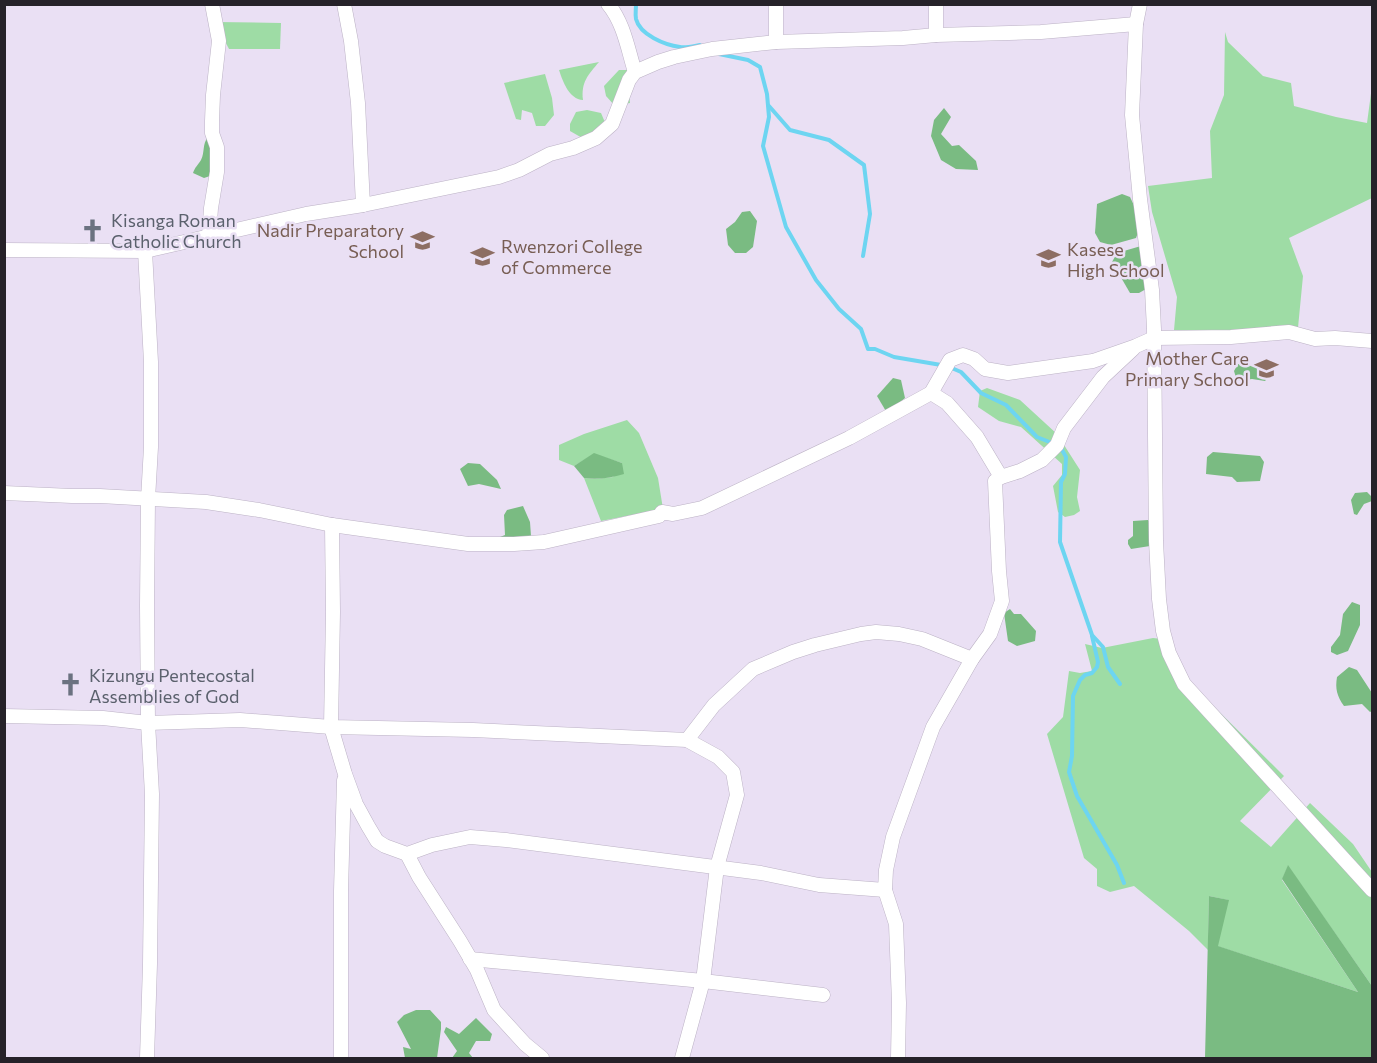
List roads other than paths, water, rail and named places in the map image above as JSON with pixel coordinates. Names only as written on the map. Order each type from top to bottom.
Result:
[{"type":"street","points":[[209,236],[217,172],[217,147],[212,133],[212,121],[219,41],[212,4]]},
{"type":"street","points":[[344,4],[358,103],[363,205]]},
{"type":"street","points":[[608,4],[615,13],[625,36],[635,72]]},
{"type":"street","points":[[776,4],[776,42]]},
{"type":"street","points":[[936,4],[936,35]]},
{"type":"street","points":[[1140,4],[1136,24],[1131,115],[1152,290],[1156,541],[1163,631],[1169,653],[1184,684],[1372,890]]},
{"type":"street","points":[[4,250],[145,251],[306,214],[363,205],[499,177],[519,170],[550,154],[573,148],[596,138],[612,124],[629,80],[635,72],[658,62],[712,49],[776,42],[1041,32],[1136,24]]},
{"type":"street","points":[[145,251],[151,362],[151,447],[148,499],[148,723],[153,794],[147,1059]]},
{"type":"street","points":[[4,493],[206,502],[332,525],[468,544],[544,542],[659,516],[662,512],[673,514],[702,508],[849,438],[931,393],[950,360],[963,355],[985,369],[1008,374],[1094,361],[1154,338],[1231,337],[1289,332],[1315,339],[1372,341]]},
{"type":"street","points":[[898,1059],[896,924],[885,890],[886,870],[893,837],[933,727],[972,659],[990,634],[1002,601],[995,481],[1042,460],[1057,445],[1064,428],[1103,377],[1136,346]]},
{"type":"street","points":[[931,393],[947,404],[977,437],[1001,477]]},
{"type":"street","points":[[332,525],[331,727],[356,804],[377,841],[408,854],[470,837],[506,840],[761,873],[819,885],[885,890]]},
{"type":"street","points":[[687,740],[714,705],[753,669],[815,645],[876,632],[899,634],[922,639],[972,659]]},
{"type":"street","points":[[4,716],[103,718],[148,723],[240,720],[331,727],[473,730],[687,740],[718,757],[733,772],[737,795],[717,867],[703,981],[682,1059]]},
{"type":"street","points":[[341,1059],[341,891],[345,774]]},
{"type":"street","points":[[408,854],[419,877],[477,970],[494,1010],[542,1059]]},
{"type":"street","points":[[470,959],[823,995]]},
{"type":"waterway","points":[[636,4],[638,25],[648,34],[674,46],[700,45]]},
{"type":"waterway","points":[[719,54],[748,60],[760,67],[767,94],[769,117],[763,146],[786,227],[816,280],[839,309],[861,329],[868,349],[875,349],[894,357],[947,366],[961,372],[981,393],[1006,405],[1037,437],[1061,448],[1066,457],[1065,474],[1061,482],[1060,542],[1092,635],[1103,647],[1108,667],[1120,684]]},
{"type":"waterway","points":[[769,106],[790,130],[829,140],[864,165],[870,214],[863,256]]},
{"type":"waterway","points":[[1092,636],[1098,662],[1092,673],[1080,680],[1073,696],[1072,756],[1069,772],[1077,796],[1117,865],[1124,883]]},
{"type":"place","name":"Kisanga Roman Catholic Church","points":[[93,230]]},
{"type":"place","name":"Nadir Preparatory School","points":[[422,240]]},
{"type":"place","name":"Rwenzori College of Commerce","points":[[483,256]]},
{"type":"place","name":"Kasese High School","points":[[1049,259]]},
{"type":"place","name":"Mother Care Primary School","points":[[1267,368]]},
{"type":"place","name":"Kizungu Pentecostal Assemblies of God","points":[[71,685]]}]
